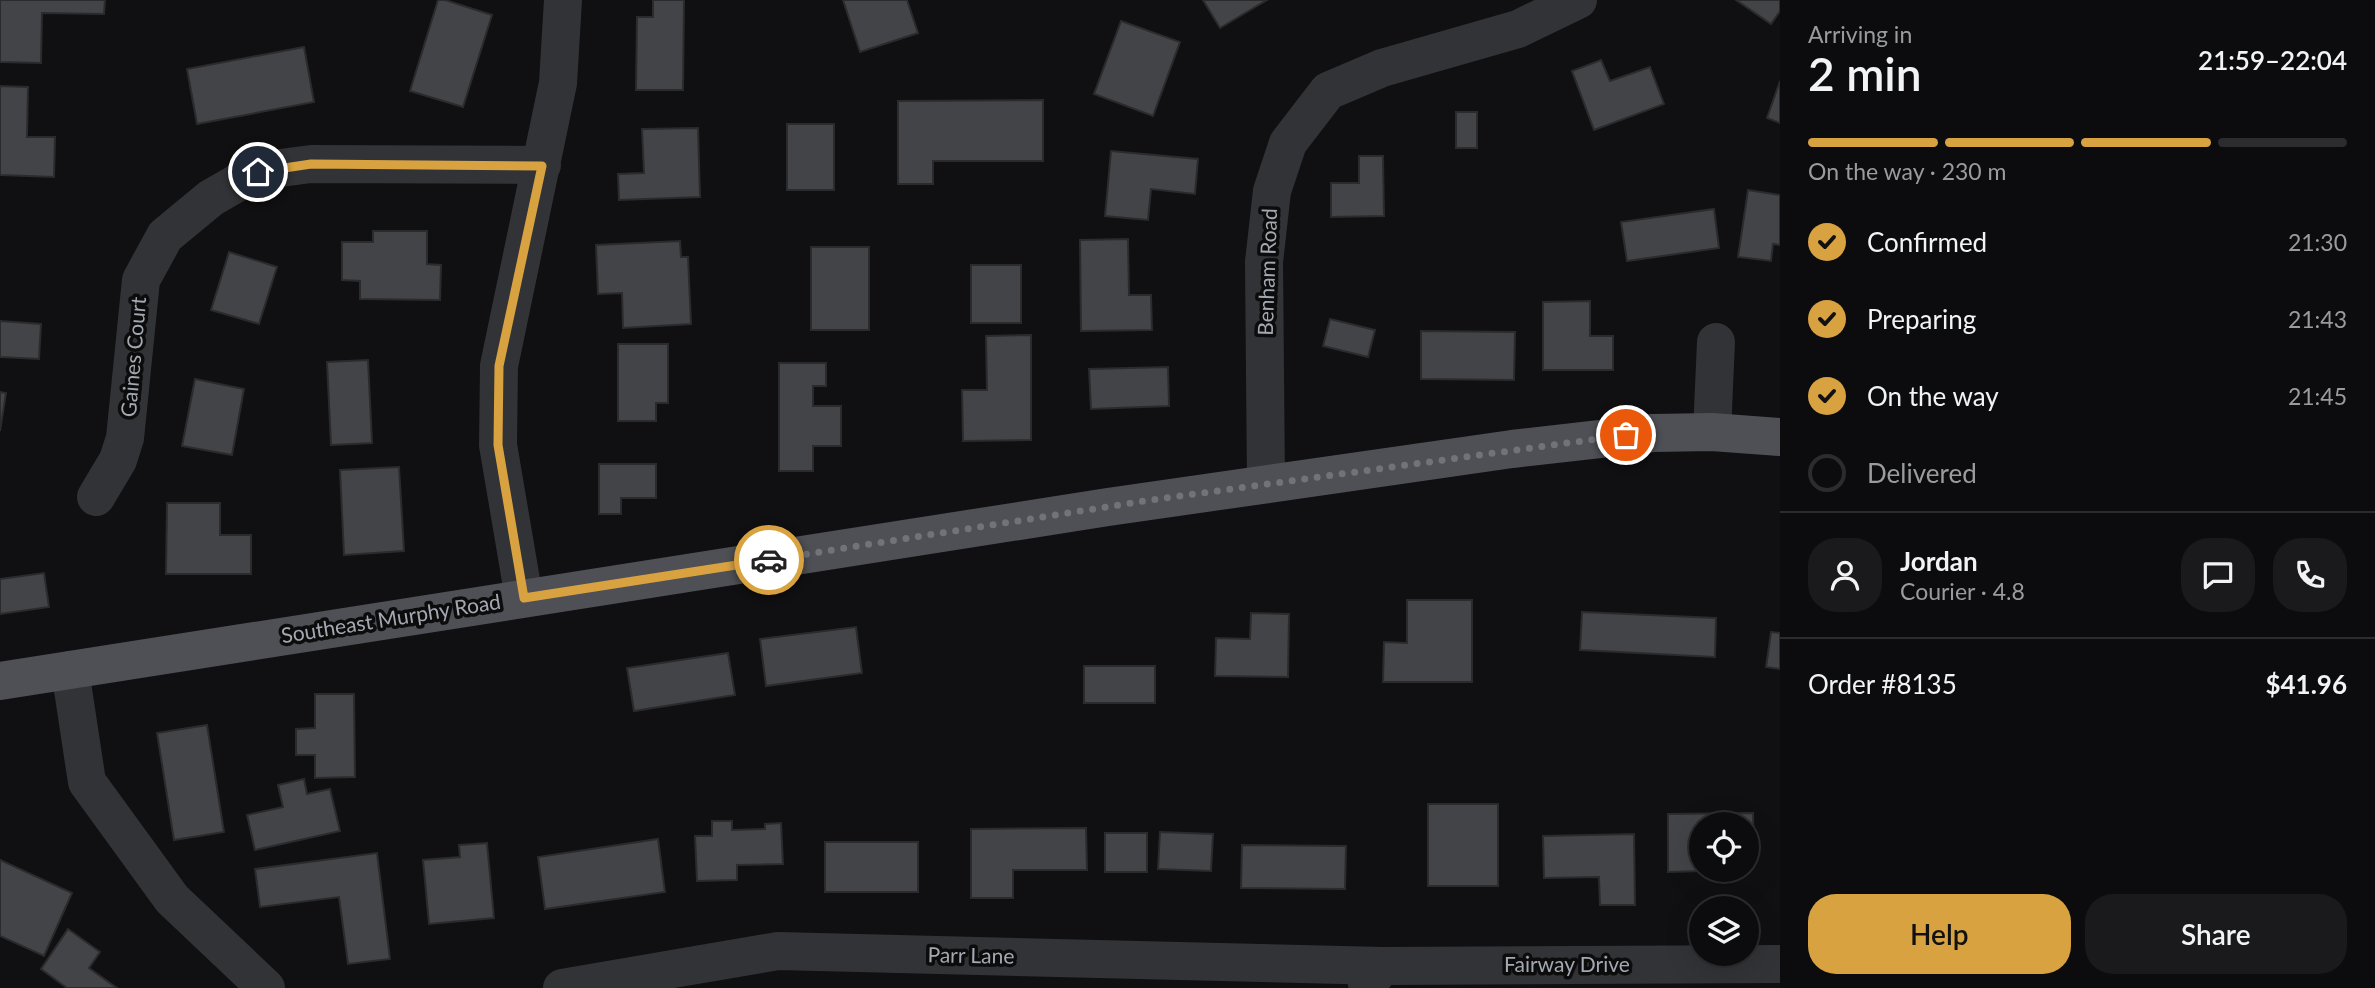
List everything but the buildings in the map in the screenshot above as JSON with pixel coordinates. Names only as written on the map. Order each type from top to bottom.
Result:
[{"type":"main road","name":"Southeast Murphy Road","points":[[0,681],[1266,484],[1615,436],[1712,432],[1780,437]]},
{"type":"street","points":[[524,598],[498,445],[499,366],[558,83],[563,0]]},
{"type":"street","name":"Benham Road","points":[[1266,484],[1264,262],[1272,191],[1287,143],[1328,91],[1382,68],[1518,29],[1578,0]]},
{"type":"street","name":"Gaines Court","points":[[96,497],[118,460],[125,438],[141,280],[165,236],[211,198],[258,172],[311,164],[542,166]]},
{"type":"street","points":[[1712,432],[1716,342]]},
{"type":"street","points":[[70,670],[87,782],[172,900],[266,988]]},
{"type":"street","name":"Parr Lane","points":[[562,988],[778,951],[1373,977]]},
{"type":"street","name":"Fairway Drive","points":[[1373,977],[1780,964]]},
{"type":"way so far","points":[[769,560],[1151,500],[1626,435]]},
{"type":"route","points":[[258,172],[311,164],[542,166],[499,366],[498,445],[524,598],[769,560]]}]
